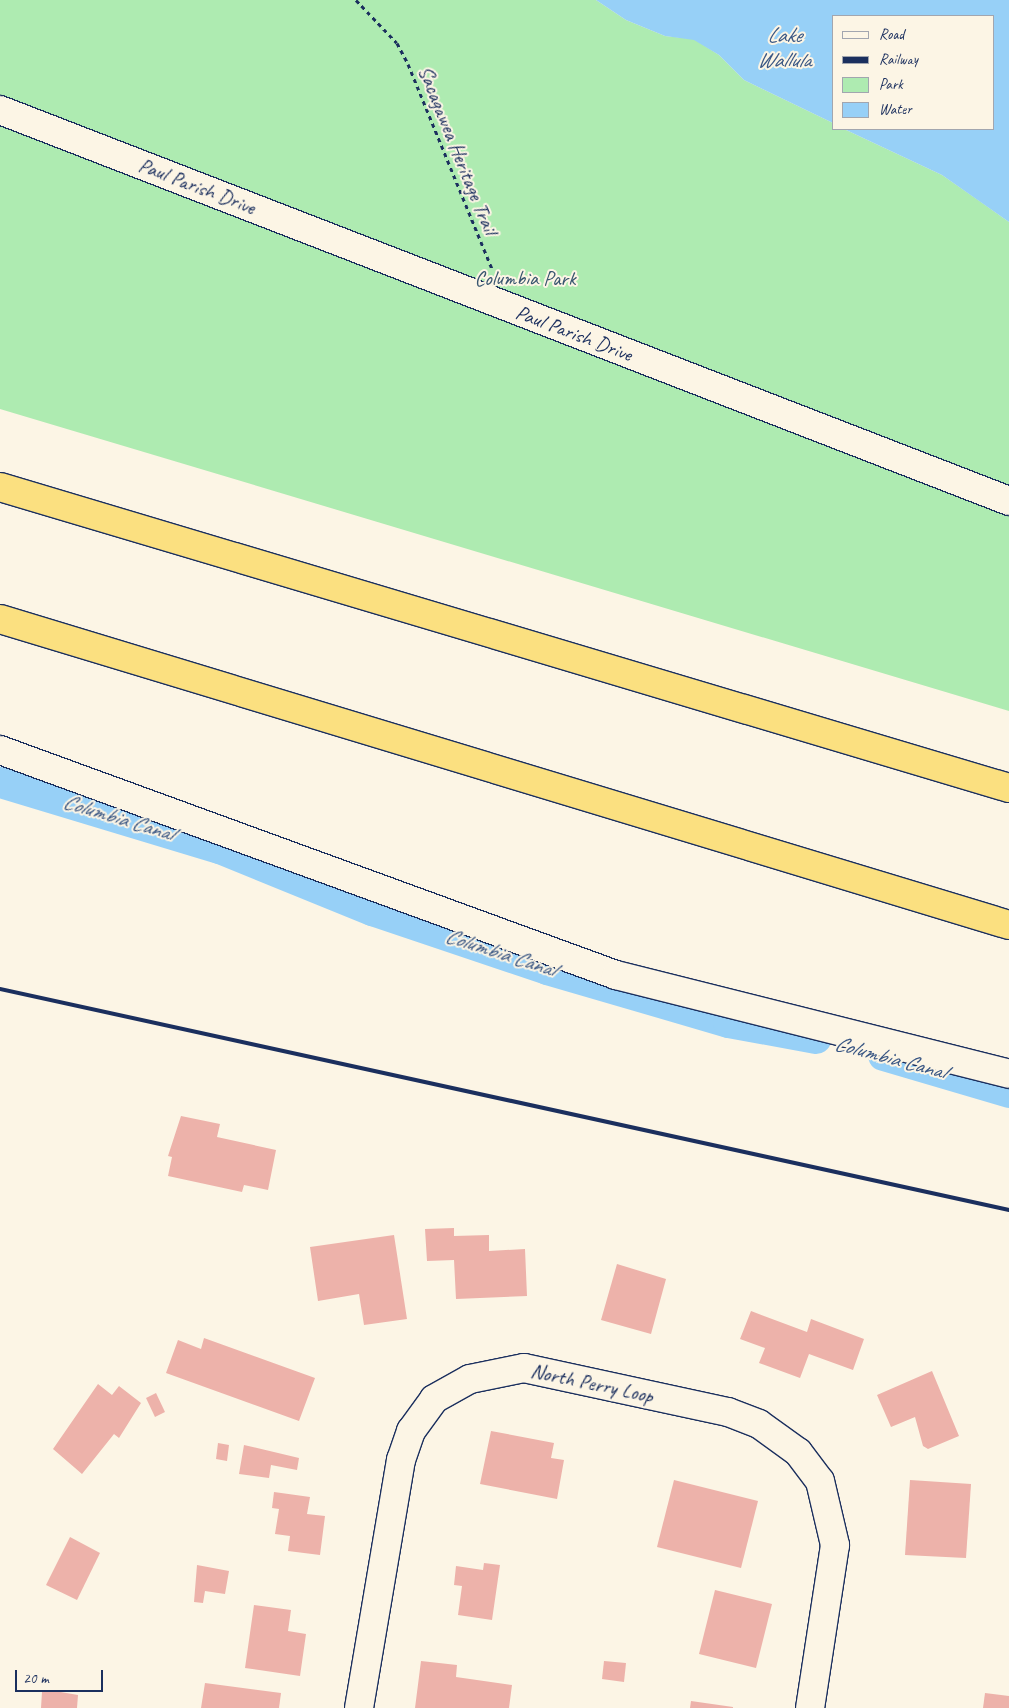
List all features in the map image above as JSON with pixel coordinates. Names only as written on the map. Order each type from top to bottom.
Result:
[{"type":"highway","points":[[0,487],[1009,788]]},
{"type":"highway","points":[[0,619],[1009,924]]},
{"type":"street","name":"Paul Parish Drive","points":[[0,110],[1009,501]]},
{"type":"street","points":[[0,750],[616,975],[1009,1074]]},
{"type":"street","name":"North Perry Loop","points":[[359,1708],[401,1460],[412,1431],[434,1399],[470,1379],[524,1368],[728,1412],[759,1424],[798,1452],[820,1481],[835,1545],[810,1708]]},
{"type":"path","name":"Sacagawea Heritage Trail","points":[[356,0],[396,43],[408,64],[485,261],[497,276]]},
{"type":"green space","name":"Columbia Park","points":[[0,0],[596,0],[626,20],[665,36],[694,39],[719,55],[744,80],[832,123],[832,130],[846,130],[942,175],[1009,222],[1009,711],[0,409]]},
{"type":"water","name":"Lake Wallula","points":[[596,0],[1009,0],[1009,222],[942,175],[846,130],[994,130],[994,15],[832,15],[832,123],[744,80],[719,55],[694,40],[665,36],[626,20]]},
{"type":"building","points":[[181,1116],[220,1124],[217,1137],[276,1150],[268,1190],[244,1185],[242,1192],[168,1176],[172,1157],[168,1156]]},
{"type":"building","points":[[454,1228],[454,1236],[489,1235],[489,1251],[525,1249],[527,1296],[456,1299],[454,1260],[427,1261],[425,1229]]},
{"type":"building","points":[[394,1235],[407,1319],[364,1325],[359,1294],[318,1301],[310,1247]]},
{"type":"building","points":[[617,1264],[666,1279],[651,1334],[601,1320]]},
{"type":"building","points":[[751,1311],[807,1332],[811,1319],[864,1339],[853,1370],[809,1354],[800,1378],[759,1363],[765,1348],[740,1339]]},
{"type":"building","points":[[204,1338],[315,1378],[299,1421],[166,1373],[178,1340],[201,1349]]},
{"type":"building","points":[[932,1371],[959,1436],[928,1449],[923,1446],[915,1417],[891,1427],[877,1395]]},
{"type":"building","points":[[98,1384],[112,1395],[119,1386],[141,1403],[119,1438],[114,1434],[82,1474],[53,1449]]},
{"type":"building","points":[[156,1393],[165,1412],[155,1417],[146,1398]]},
{"type":"building","points":[[491,1431],[554,1443],[551,1458],[564,1460],[557,1499],[480,1484]]},
{"type":"building","points":[[218,1443],[229,1445],[227,1461],[216,1459]]},
{"type":"building","points":[[244,1445],[299,1458],[297,1470],[271,1465],[269,1478],[239,1474]]},
{"type":"building","points":[[674,1480],[758,1501],[741,1568],[657,1547]]},
{"type":"building","points":[[910,1480],[971,1484],[966,1558],[905,1555]]},
{"type":"building","points":[[274,1492],[310,1497],[307,1514],[325,1516],[320,1555],[288,1551],[290,1536],[275,1534],[279,1509],[272,1508]]},
{"type":"building","points":[[70,1537],[100,1553],[77,1600],[46,1585]]},
{"type":"building","points":[[484,1563],[500,1565],[492,1620],[458,1615],[462,1586],[454,1585],[456,1566],[483,1570]]},
{"type":"building","points":[[197,1565],[229,1571],[225,1594],[205,1591],[203,1603],[194,1602]]},
{"type":"building","points":[[715,1590],[772,1604],[756,1668],[699,1654]]},
{"type":"building","points":[[254,1605],[291,1610],[288,1631],[306,1634],[300,1676],[245,1668]]},
{"type":"building","points":[[421,1661],[457,1665],[456,1677],[512,1685],[509,1708],[415,1708]]},
{"type":"building","points":[[604,1661],[626,1663],[624,1682],[602,1679]]},
{"type":"building","points":[[205,1683],[281,1693],[279,1708],[201,1708]]},
{"type":"building","points":[[49,1690],[78,1695],[77,1708],[41,1708],[42,1692]]},
{"type":"building","points":[[985,1693],[1009,1696],[1009,1708],[983,1708]]},
{"type":"building","points":[[691,1701],[733,1707],[733,1708],[690,1708]]},
{"type":"waterway","name":"Columbia Canal","points":[[0,782],[219,848],[372,910],[547,969],[728,1022],[816,1038]]},
{"type":"waterway","name":"Columbia Canal","points":[[883,1055],[1009,1092]]},
{"type":"railway","points":[[0,989],[1009,1210]]}]
